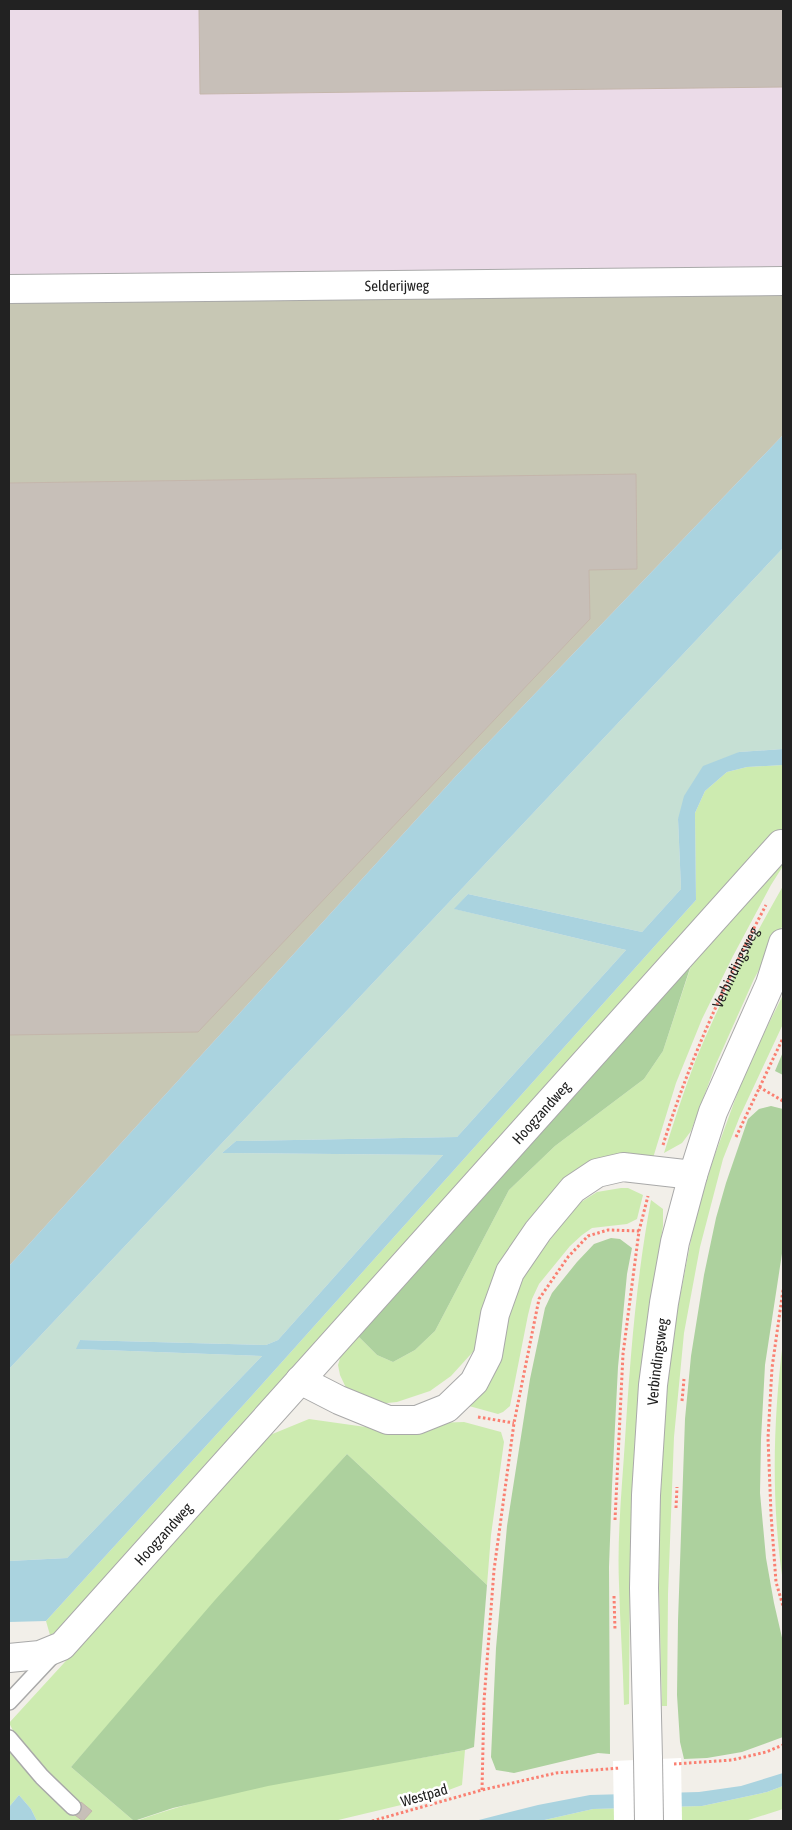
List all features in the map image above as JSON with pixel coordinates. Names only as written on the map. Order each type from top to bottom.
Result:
[{"type":"street","name":"Selderijweg","points":[[9,289],[783,281]]},
{"type":"street","name":"Hoogzandweg","points":[[9,1658],[40,1655],[62,1646],[781,844]]},
{"type":"street","name":"Verbindingsweg","points":[[649,1821],[644,1588],[646,1495],[652,1384],[664,1303],[675,1242],[693,1175],[713,1112],[777,976],[783,943]]},
{"type":"street","points":[[300,1380],[339,1400],[388,1420],[417,1420],[446,1408],[474,1382],[488,1355],[495,1314],[510,1272],[538,1231],[573,1189],[597,1173],[623,1167],[693,1175]]},
{"type":"lane","points":[[9,1702],[62,1646]]},
{"type":"lane","points":[[9,1738],[42,1777],[73,1807]]},
{"type":"path","name":"Verbindingsweg","points":[[482,1790],[484,1701],[494,1570],[514,1423],[539,1300],[568,1257],[588,1236],[608,1230],[639,1231],[655,1170],[678,1097],[704,1032],[732,970],[767,904]]},
{"type":"path","points":[[735,1141],[783,1038]]},
{"type":"path","points":[[759,1087],[783,1101]]},
{"type":"path","points":[[783,1290],[772,1368],[768,1438],[776,1582],[783,1606]]},
{"type":"path","name":"Verbindingsweg","points":[[682,1405],[684,1375]]},
{"type":"path","points":[[676,1513],[677,1484]]},
{"type":"path","name":"Westpad","points":[[372,1821],[482,1790]]},
{"type":"shaded area","points":[[9,9],[783,9],[783,498],[9,1329]]},
{"type":"shaded area","points":[[783,290],[783,435],[456,776],[9,1266],[9,300]]},
{"type":"shaded area","points":[[783,548],[783,749],[739,752],[678,819],[681,889],[642,932],[468,894],[455,909],[626,950],[457,1137],[236,1141],[222,1153],[443,1155],[278,1340],[266,1345],[80,1340],[77,1349],[262,1356],[67,1558],[9,1561],[9,1369]]},
{"type":"green space","points":[[783,765],[783,845],[67,1626],[50,1635],[46,1621],[247,1401],[696,900],[695,813],[705,791],[727,772],[747,767]]},
{"type":"green space","points":[[783,855],[783,866],[733,956],[702,1019],[676,1083],[653,1158],[608,1158],[593,1163],[576,1174],[555,1194],[512,1246],[492,1285],[481,1343],[451,1376],[430,1391],[397,1402],[368,1405],[355,1398],[347,1390],[340,1375],[338,1365],[354,1329],[704,941],[768,878]],"holes":[[[691,966],[663,1051],[644,1079],[555,1146],[509,1190],[435,1331],[415,1350],[393,1362],[377,1355],[357,1335]]]},
{"type":"green space","points":[[783,886],[783,925],[754,979],[716,1064],[691,1131],[682,1143],[664,1153],[696,1059],[737,971]]},
{"type":"green space","points":[[691,965],[663,1051],[644,1079],[555,1146],[509,1190],[435,1331],[415,1350],[393,1362],[377,1355],[357,1335]]},
{"type":"green space","points":[[783,995],[783,1024],[740,1116],[723,1159],[700,1247],[684,1333],[674,1437],[668,1594],[667,1706],[662,1706],[658,1553],[665,1405],[673,1333],[695,1219],[713,1160],[747,1067]]},
{"type":"green space","points":[[783,1052],[783,1075],[775,1071]]},
{"type":"green space","points":[[771,1106],[783,1109],[783,1247],[765,1365],[760,1493],[766,1558],[783,1642],[783,1737],[742,1752],[707,1758],[684,1759],[680,1742],[677,1695],[678,1621],[685,1419],[691,1356],[704,1275],[716,1218],[726,1183],[748,1119],[759,1109]]},
{"type":"green space","points":[[628,1188],[643,1195],[637,1219],[627,1224],[592,1228],[570,1246],[539,1284],[532,1299],[528,1315],[510,1406],[498,1414],[469,1406],[520,1278],[578,1204],[597,1192]]},
{"type":"green space","points":[[651,1200],[663,1209],[663,1226],[646,1327],[635,1432],[631,1523],[629,1704],[624,1705],[619,1599],[620,1512],[634,1320]]},
{"type":"green space","points":[[611,1238],[620,1239],[632,1248],[627,1274],[618,1367],[612,1486],[609,1567],[610,1754],[598,1753],[514,1773],[496,1770],[491,1757],[496,1648],[507,1526],[530,1379],[545,1308],[552,1293],[577,1262],[594,1244]]},
{"type":"green space","points":[[783,1341],[783,1582],[775,1492],[775,1432]]},
{"type":"green space","points":[[309,1419],[394,1431],[435,1423],[464,1422],[501,1432],[504,1442],[491,1535],[487,1585],[347,1454],[71,1767],[134,1821],[37,1821],[31,1809],[19,1795],[9,1807],[9,1750],[25,1768],[53,1780],[36,1757],[16,1736],[9,1723],[140,1580],[242,1463],[270,1435]]},
{"type":"green space","points":[[347,1454],[487,1585],[474,1747],[268,1786],[173,1808],[134,1821],[71,1767],[215,1600]]},
{"type":"green space","points":[[465,1750],[462,1785],[422,1800],[334,1821],[136,1821],[175,1808],[257,1788],[341,1771]]},
{"type":"green space","points":[[783,1786],[783,1809],[745,1821],[540,1821],[593,1809],[702,1806],[767,1792]]},
{"type":"water","points":[[783,435],[783,548],[9,1369],[9,1266],[456,776]]},
{"type":"water","points":[[783,749],[783,765],[747,767],[727,772],[705,791],[695,813],[696,900],[247,1401],[46,1621],[9,1622],[9,1561],[67,1558],[262,1356],[76,1349],[80,1340],[266,1345],[278,1340],[443,1155],[222,1153],[236,1141],[457,1137],[626,950],[454,909],[468,894],[642,932],[681,889],[678,819],[684,796],[703,766],[739,752]]},
{"type":"water","points":[[783,1773],[783,1786],[767,1792],[702,1806],[593,1809],[540,1821],[475,1821],[538,1805],[590,1795],[699,1792],[741,1786]]},
{"type":"water","points":[[19,1795],[31,1809],[37,1821],[9,1821],[9,1807]]},
{"type":"pier","points":[[681,1758],[682,1821],[614,1821],[613,1761]]},
{"type":"building","points":[[199,9],[783,9],[783,87],[200,94]]},
{"type":"building","points":[[636,474],[637,569],[589,570],[590,619],[198,1032],[9,1035],[9,483]]},
{"type":"building","points":[[81,1802],[92,1811],[83,1821],[72,1813]]}]
